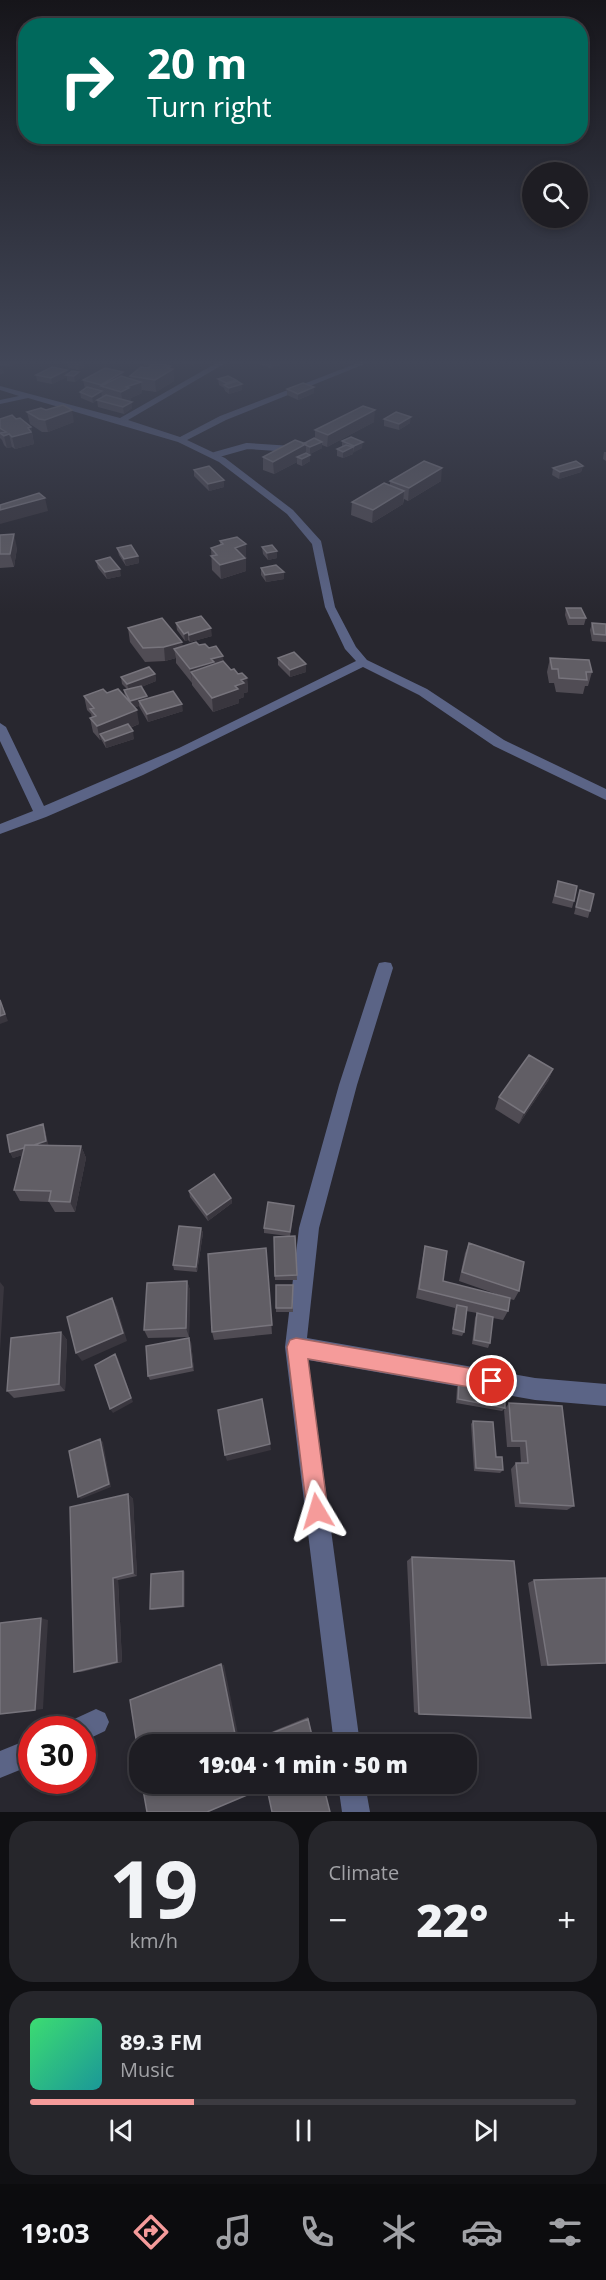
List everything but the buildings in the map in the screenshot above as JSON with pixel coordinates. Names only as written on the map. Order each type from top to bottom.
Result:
[{"type":"street","points":[[194,446],[215,455],[290,512],[317,543],[330,607],[351,649],[363,662],[423,692],[499,743],[606,795]]},
{"type":"street","points":[[0,829],[41,814],[295,697],[363,662]]},
{"type":"street","points":[[0,727],[41,814]]},
{"type":"street","points":[[346,1734],[296,1347],[309,1228],[348,1085],[385,968]]},
{"type":"street","points":[[296,1347],[535,1389],[606,1395]]},
{"type":"street","points":[[0,1765],[18,1757]]},
{"type":"street","points":[[353,1794],[356,1812]]},
{"type":"lane","points":[[215,455],[247,446],[292,449]]},
{"type":"route","points":[[317,1511],[296,1347],[492,1381]]}]
